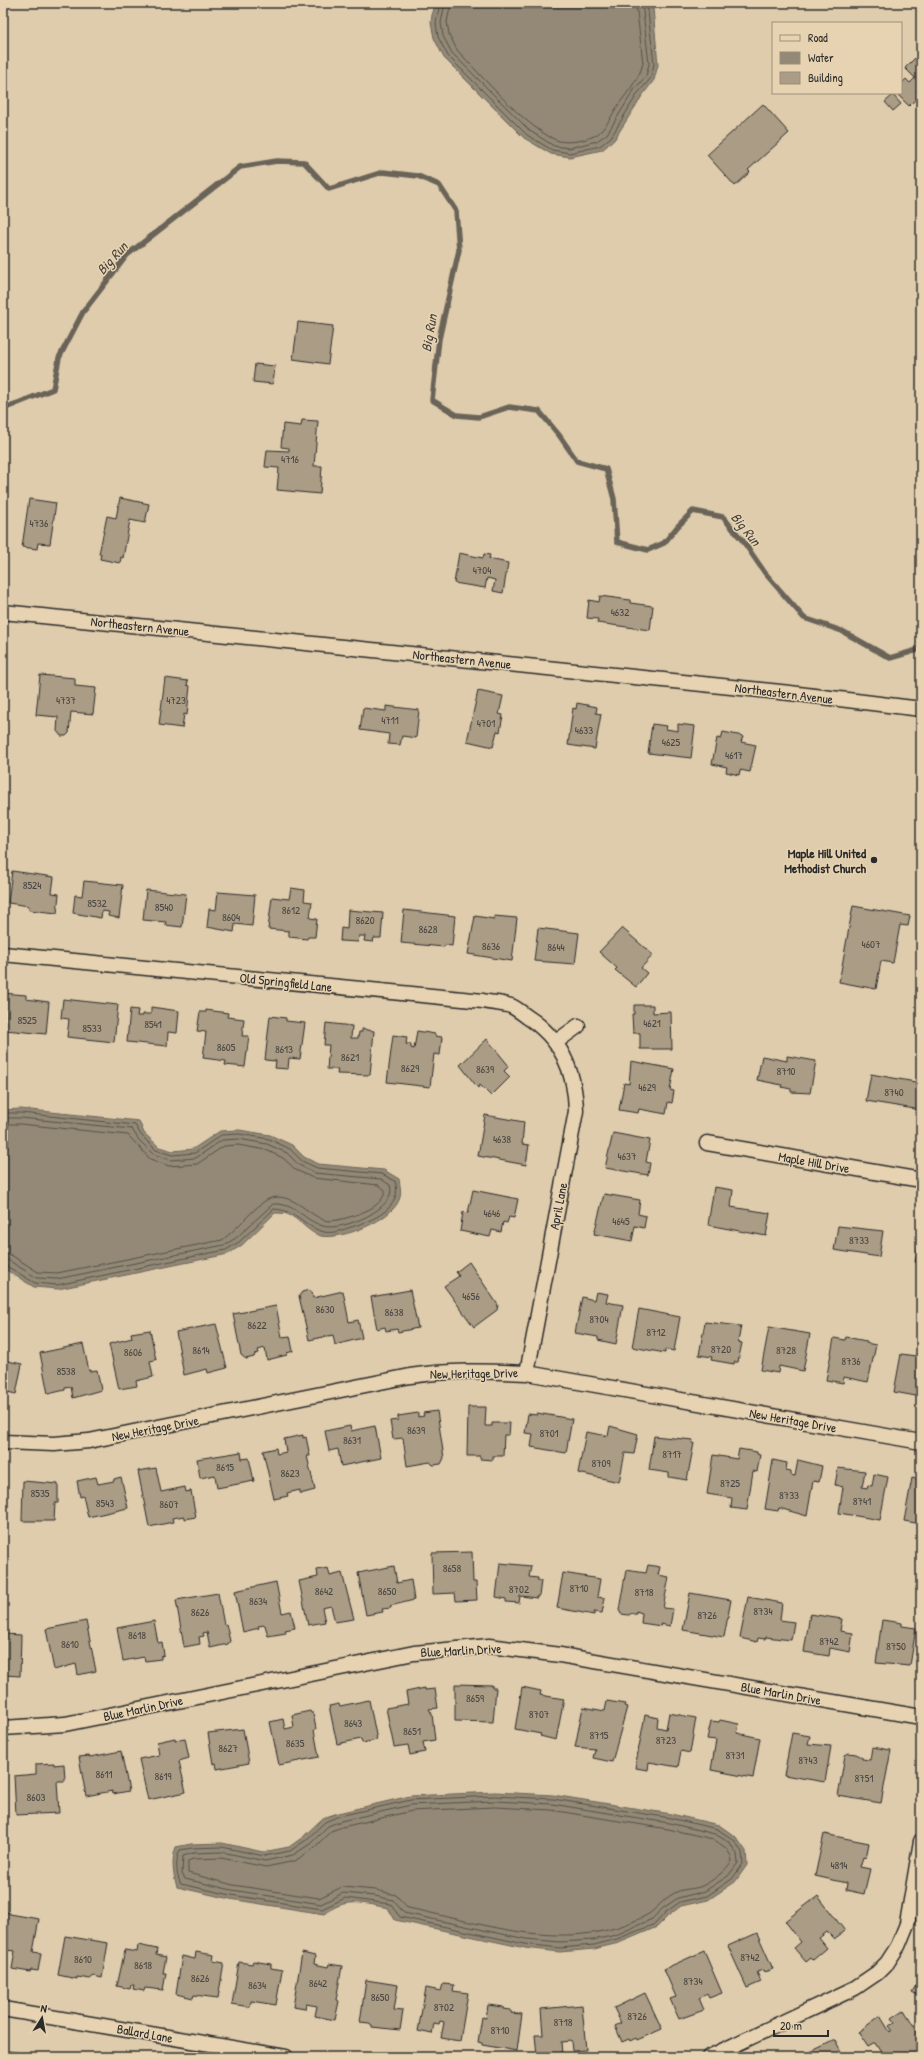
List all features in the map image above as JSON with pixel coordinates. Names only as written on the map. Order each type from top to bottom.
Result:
[{"type":"street","name":"Northeastern Avenue","points":[[3,612],[790,693],[921,709]]},
{"type":"street","name":"Old Springfield Lane","points":[[3,954],[483,1001],[512,1006],[538,1023],[556,1042]]},
{"type":"street","points":[[556,1042],[578,1026]]},
{"type":"street","name":"April Lane","points":[[527,1373],[576,1110],[575,1093],[569,1069],[556,1042]]},
{"type":"street","name":"Maple Hill Drive","points":[[707,1143],[921,1180]]},
{"type":"street","name":"New Heritage Drive","points":[[3,1442],[54,1444],[89,1441],[410,1376],[442,1372],[527,1373],[921,1442]]},
{"type":"street","name":"Blue Marlin Drive","points":[[3,1728],[65,1724],[414,1653],[489,1646],[560,1655],[921,1717]]},
{"type":"street","points":[[709,2057],[855,1988],[878,1973],[887,1963],[898,1946],[907,1924],[921,1842]]},
{"type":"street","name":"Ballard Lane","points":[[3,2009],[286,2057]]},
{"type":"water","points":[[436,3],[650,3],[653,8],[658,65],[654,80],[614,140],[602,150],[570,157],[551,154],[524,138],[444,58],[434,38],[431,23]]},
{"type":"water","points":[[21,1109],[139,1121],[144,1133],[159,1147],[173,1151],[193,1149],[220,1131],[239,1130],[270,1135],[292,1145],[304,1157],[318,1164],[384,1170],[399,1179],[400,1198],[394,1208],[376,1222],[352,1232],[340,1235],[321,1236],[312,1232],[291,1216],[275,1213],[242,1245],[228,1254],[58,1289],[34,1287],[3,1268],[3,1110]]},
{"type":"water","points":[[495,1792],[553,1795],[671,1814],[719,1825],[736,1837],[746,1851],[747,1865],[735,1882],[708,1900],[681,1906],[657,1927],[619,1943],[594,1949],[560,1952],[525,1948],[395,1920],[388,1908],[370,1904],[347,1903],[340,1905],[324,1914],[230,1899],[177,1887],[174,1877],[173,1857],[176,1847],[191,1844],[222,1843],[263,1852],[289,1847],[303,1837],[323,1818],[338,1813],[410,1796]]},
{"type":"building","points":[[921,52],[921,86],[916,90],[920,95],[909,106],[897,94],[902,94],[902,83],[906,79],[910,83],[915,78],[905,68]]},
{"type":"building","points":[[893,95],[901,104],[893,111],[885,102]]},
{"type":"building","points":[[763,104],[789,133],[748,170],[750,172],[735,186],[707,155]]},
{"type":"building","points":[[298,322],[333,326],[328,364],[293,359]]},
{"type":"building","points":[[255,364],[275,366],[273,384],[253,382]]},
{"type":"building","points":[[302,420],[318,421],[314,466],[322,466],[320,494],[277,490],[279,468],[265,467],[267,450],[289,451],[289,448],[281,447],[283,424],[301,426]]},
{"type":"building","points":[[120,498],[149,504],[145,523],[130,520],[123,558],[121,557],[120,563],[100,559],[101,554],[99,554],[107,516],[116,518]]},
{"type":"building","points":[[29,499],[56,503],[50,544],[38,543],[37,549],[22,547]]},
{"type":"building","points":[[459,553],[483,558],[484,554],[490,555],[489,559],[508,563],[503,593],[493,591],[495,580],[487,578],[485,588],[454,583]]},
{"type":"building","points":[[600,596],[630,600],[630,603],[653,606],[650,630],[597,623],[598,619],[587,618],[589,600],[599,602]]},
{"type":"building","points":[[40,675],[75,678],[75,686],[96,688],[93,714],[71,712],[69,733],[66,736],[61,736],[57,731],[58,717],[36,715]]},
{"type":"building","points":[[165,678],[188,681],[187,685],[190,686],[187,715],[184,714],[182,728],[159,725]]},
{"type":"building","points":[[478,691],[503,696],[499,714],[503,715],[500,732],[497,731],[493,747],[467,741]]},
{"type":"building","points":[[577,703],[597,707],[596,713],[601,714],[595,749],[568,745],[573,708],[576,709]]},
{"type":"building","points":[[386,706],[419,710],[416,738],[402,736],[400,745],[388,744],[389,734],[360,730],[363,708],[386,711]]},
{"type":"building","points":[[652,724],[667,726],[666,729],[678,731],[678,724],[695,726],[691,758],[648,753]]},
{"type":"building","points":[[723,732],[743,736],[741,742],[756,745],[750,772],[740,770],[739,775],[726,772],[727,767],[712,764],[717,738],[721,739]]},
{"type":"building","points":[[12,871],[54,877],[52,893],[59,894],[57,913],[29,910],[29,906],[8,903]]},
{"type":"building","points":[[84,881],[123,885],[119,918],[108,916],[109,912],[102,911],[101,918],[73,913],[75,895],[82,896]]},
{"type":"building","points":[[291,888],[305,890],[304,901],[312,902],[310,918],[317,919],[315,937],[308,937],[307,939],[289,937],[289,931],[268,929],[272,897],[289,899]]},
{"type":"building","points":[[146,890],[186,894],[182,927],[165,925],[166,922],[143,920]]},
{"type":"building","points":[[218,892],[255,895],[252,926],[235,924],[234,932],[207,927],[209,909],[216,910]]},
{"type":"building","points":[[853,906],[910,916],[908,926],[900,925],[893,963],[881,961],[876,989],[839,982]]},
{"type":"building","points":[[348,910],[383,913],[381,938],[374,938],[373,942],[364,941],[365,936],[359,936],[358,942],[340,941],[341,928],[347,929]]},
{"type":"building","points":[[404,910],[455,916],[452,946],[445,945],[444,947],[401,943]]},
{"type":"building","points":[[475,916],[494,919],[494,916],[517,918],[512,961],[468,954]]},
{"type":"building","points":[[538,928],[579,933],[575,964],[534,961]]},
{"type":"building","points":[[622,928],[653,955],[641,968],[647,973],[636,987],[615,970],[617,968],[599,952]]},
{"type":"building","points":[[3,993],[26,995],[26,999],[49,1002],[46,1034],[5,1030],[7,1011],[3,1010]]},
{"type":"building","points":[[63,999],[118,1005],[114,1042],[67,1037],[69,1019],[61,1018]]},
{"type":"building","points":[[634,1005],[653,1005],[653,1013],[671,1012],[672,1049],[640,1049],[640,1033],[633,1033],[632,1014],[634,1014]]},
{"type":"building","points":[[151,1007],[179,1011],[177,1033],[168,1032],[167,1046],[127,1042],[130,1009],[138,1010],[137,1016],[143,1016],[143,1014],[151,1014]]},
{"type":"building","points":[[206,1010],[228,1013],[227,1017],[244,1019],[242,1036],[249,1036],[245,1067],[225,1065],[226,1061],[203,1058],[206,1032],[197,1031],[200,1012],[206,1012]]},
{"type":"building","points":[[270,1016],[286,1018],[286,1021],[305,1023],[300,1059],[289,1058],[288,1069],[275,1068],[276,1061],[265,1060]]},
{"type":"building","points":[[326,1023],[352,1026],[351,1038],[358,1038],[359,1032],[362,1032],[362,1029],[374,1031],[370,1075],[337,1074],[338,1069],[327,1069],[329,1045],[324,1045]]},
{"type":"building","points":[[417,1031],[435,1034],[435,1036],[442,1037],[440,1055],[434,1054],[430,1087],[387,1082],[393,1035],[407,1037],[406,1044],[411,1044],[411,1048],[414,1049]]},
{"type":"building","points":[[487,1039],[509,1066],[504,1071],[510,1077],[491,1096],[480,1085],[478,1088],[460,1065]]},
{"type":"building","points":[[762,1056],[787,1061],[787,1056],[816,1061],[810,1093],[791,1092],[791,1089],[781,1087],[782,1085],[757,1080]]},
{"type":"building","points":[[631,1061],[674,1069],[670,1090],[674,1091],[672,1103],[668,1102],[666,1114],[639,1109],[638,1113],[619,1110],[624,1083],[629,1084]]},
{"type":"building","points":[[871,1074],[921,1083],[921,1110],[866,1101]]},
{"type":"building","points":[[485,1115],[524,1122],[522,1144],[529,1145],[526,1165],[478,1156]]},
{"type":"building","points":[[613,1133],[650,1140],[646,1162],[650,1163],[648,1175],[605,1168]]},
{"type":"building","points":[[714,1187],[733,1190],[731,1207],[770,1213],[766,1236],[708,1225]]},
{"type":"building","points":[[473,1190],[518,1199],[514,1218],[509,1217],[507,1223],[503,1222],[501,1232],[492,1230],[490,1237],[460,1231],[463,1212],[468,1213]]},
{"type":"building","points":[[604,1194],[640,1200],[638,1214],[646,1216],[644,1228],[635,1226],[632,1241],[594,1234]]},
{"type":"building","points":[[838,1226],[883,1231],[879,1257],[834,1250]]},
{"type":"building","points":[[920,1237],[921,1238],[921,1263],[915,1262]]},
{"type":"building","points":[[469,1262],[498,1305],[497,1310],[474,1327],[444,1286],[459,1276],[456,1272]]},
{"type":"building","points":[[309,1290],[312,1292],[313,1298],[343,1291],[349,1322],[358,1320],[362,1338],[335,1345],[333,1335],[309,1340],[299,1296],[302,1292]]},
{"type":"building","points":[[410,1290],[418,1328],[398,1332],[397,1329],[386,1331],[385,1327],[377,1329],[371,1297]]},
{"type":"building","points":[[596,1292],[608,1294],[606,1302],[623,1305],[616,1344],[598,1340],[598,1337],[575,1333],[582,1297],[594,1300]]},
{"type":"building","points":[[276,1306],[282,1337],[290,1336],[293,1351],[287,1353],[287,1355],[267,1360],[265,1348],[258,1350],[259,1353],[255,1354],[254,1357],[246,1359],[241,1355],[233,1314]]},
{"type":"building","points":[[639,1309],[680,1317],[674,1351],[665,1349],[665,1353],[632,1347]]},
{"type":"building","points":[[705,1322],[741,1326],[738,1342],[742,1343],[738,1362],[734,1362],[734,1364],[711,1360],[712,1357],[699,1355]]},
{"type":"building","points":[[216,1324],[227,1368],[208,1373],[207,1369],[184,1375],[176,1332]]},
{"type":"building","points":[[769,1327],[810,1334],[803,1371],[779,1366],[778,1373],[761,1370]]},
{"type":"building","points":[[150,1330],[156,1360],[150,1361],[153,1377],[136,1381],[137,1386],[119,1389],[109,1344],[132,1338],[131,1333]]},
{"type":"building","points":[[846,1337],[866,1341],[866,1343],[876,1345],[868,1382],[844,1377],[843,1383],[826,1380],[834,1338],[845,1340]]},
{"type":"building","points":[[83,1344],[89,1371],[97,1370],[101,1390],[73,1398],[71,1387],[48,1394],[40,1353]]},
{"type":"building","points":[[916,1353],[921,1354],[921,1390],[918,1389],[916,1396],[894,1392],[901,1354],[916,1356]]},
{"type":"building","points":[[3,1360],[22,1364],[16,1394],[3,1391]]},
{"type":"building","points":[[468,1407],[486,1407],[485,1426],[492,1426],[492,1423],[510,1423],[509,1435],[504,1435],[503,1456],[493,1456],[493,1460],[480,1459],[480,1456],[467,1456]]},
{"type":"building","points":[[437,1411],[444,1458],[441,1464],[433,1465],[430,1462],[407,1466],[403,1438],[393,1439],[390,1421],[398,1420],[398,1416],[418,1413],[418,1417],[424,1416],[423,1413]]},
{"type":"building","points":[[537,1413],[572,1419],[566,1453],[531,1447],[533,1434],[525,1433],[528,1414],[537,1415]]},
{"type":"building","points":[[350,1426],[351,1431],[375,1426],[381,1458],[341,1466],[338,1449],[329,1451],[325,1431]]},
{"type":"building","points":[[610,1426],[638,1434],[634,1454],[625,1453],[619,1482],[578,1473],[586,1432],[608,1436]]},
{"type":"building","points":[[303,1435],[303,1438],[306,1437],[310,1456],[307,1456],[315,1490],[300,1494],[300,1490],[287,1493],[288,1496],[274,1499],[263,1451],[276,1448],[277,1454],[286,1452],[284,1439]]},
{"type":"building","points":[[654,1436],[693,1440],[692,1443],[694,1443],[687,1480],[669,1477],[669,1473],[649,1470]]},
{"type":"building","points":[[739,1449],[757,1452],[757,1454],[760,1455],[757,1472],[753,1471],[747,1510],[731,1508],[732,1498],[707,1494],[713,1455],[737,1459]]},
{"type":"building","points":[[241,1452],[242,1459],[249,1458],[254,1481],[217,1488],[215,1475],[200,1478],[197,1459]]},
{"type":"building","points":[[773,1460],[787,1463],[786,1470],[791,1471],[791,1475],[795,1476],[798,1460],[822,1466],[819,1482],[813,1481],[807,1516],[779,1508],[778,1511],[765,1509]]},
{"type":"building","points":[[156,1468],[161,1492],[185,1487],[186,1492],[191,1491],[196,1517],[184,1519],[184,1516],[172,1518],[173,1522],[149,1527],[138,1471]]},
{"type":"building","points":[[838,1468],[865,1471],[862,1487],[867,1488],[868,1485],[872,1486],[874,1474],[888,1477],[880,1520],[839,1513],[843,1487],[835,1485]]},
{"type":"building","points":[[96,1477],[98,1484],[114,1481],[114,1479],[121,1477],[128,1508],[88,1517],[83,1496],[80,1497],[77,1481]]},
{"type":"building","points":[[912,1478],[921,1480],[921,1524],[904,1521]]},
{"type":"building","points":[[23,1481],[58,1484],[58,1503],[55,1503],[54,1521],[22,1521]]},
{"type":"building","points":[[472,1552],[473,1582],[476,1582],[477,1600],[456,1601],[455,1593],[433,1594],[432,1553]]},
{"type":"building","points":[[500,1563],[531,1566],[529,1577],[538,1578],[538,1581],[541,1581],[539,1596],[537,1596],[537,1598],[520,1596],[519,1603],[506,1602],[506,1599],[496,1597]]},
{"type":"building","points":[[648,1565],[660,1567],[658,1575],[669,1577],[663,1608],[673,1609],[670,1626],[641,1623],[642,1613],[636,1611],[636,1613],[629,1615],[621,1614],[619,1610],[626,1570],[646,1573]]},
{"type":"building","points":[[394,1566],[397,1583],[411,1580],[414,1600],[390,1606],[391,1608],[382,1609],[383,1612],[366,1615],[358,1573]]},
{"type":"building","points":[[328,1568],[330,1576],[342,1573],[354,1619],[335,1622],[331,1606],[322,1608],[325,1622],[308,1625],[299,1581],[318,1577],[317,1570]]},
{"type":"building","points":[[563,1573],[600,1579],[597,1597],[605,1598],[602,1613],[594,1612],[594,1615],[557,1608]]},
{"type":"building","points":[[276,1582],[282,1613],[291,1611],[295,1628],[285,1630],[286,1633],[268,1636],[265,1625],[243,1632],[235,1591]]},
{"type":"building","points":[[218,1593],[224,1625],[226,1624],[230,1641],[228,1644],[210,1648],[207,1632],[203,1633],[204,1636],[199,1637],[200,1644],[184,1647],[176,1600]]},
{"type":"building","points":[[690,1593],[731,1600],[724,1637],[683,1630]]},
{"type":"building","points":[[748,1597],[782,1603],[780,1620],[794,1622],[791,1640],[766,1637],[765,1639],[758,1638],[757,1642],[740,1638]]},
{"type":"building","points":[[810,1614],[842,1619],[840,1631],[853,1633],[850,1652],[830,1648],[829,1656],[804,1652]]},
{"type":"building","points":[[882,1620],[902,1623],[902,1626],[916,1628],[910,1666],[876,1663]]},
{"type":"building","points":[[86,1621],[96,1671],[78,1675],[76,1664],[54,1670],[46,1629]]},
{"type":"building","points":[[154,1621],[158,1643],[162,1642],[164,1655],[161,1656],[161,1659],[145,1661],[144,1657],[123,1661],[117,1628]]},
{"type":"building","points":[[4,1634],[21,1635],[20,1676],[3,1675]]},
{"type":"building","points":[[455,1684],[492,1685],[492,1688],[496,1688],[493,1722],[455,1721]]},
{"type":"building","points":[[522,1687],[541,1691],[540,1695],[564,1699],[556,1740],[540,1736],[541,1734],[515,1729]]},
{"type":"building","points":[[425,1688],[425,1690],[435,1689],[438,1708],[429,1709],[432,1714],[435,1740],[423,1742],[425,1752],[410,1755],[408,1745],[394,1747],[386,1708],[408,1704],[406,1692]]},
{"type":"building","points":[[369,1700],[377,1740],[362,1743],[361,1739],[337,1744],[329,1706],[339,1704],[340,1706]]},
{"type":"building","points":[[607,1701],[625,1704],[624,1706],[627,1707],[612,1762],[593,1758],[595,1749],[575,1747],[583,1707],[605,1711]]},
{"type":"building","points":[[310,1711],[313,1713],[316,1729],[314,1730],[319,1757],[279,1765],[270,1722],[283,1719],[285,1729],[294,1727],[292,1715]]},
{"type":"building","points":[[669,1713],[696,1718],[690,1753],[681,1751],[678,1767],[649,1762],[648,1770],[635,1768],[645,1715],[658,1718],[657,1727],[666,1729]]},
{"type":"building","points":[[720,1720],[739,1724],[737,1733],[760,1738],[753,1778],[711,1770],[716,1740],[707,1739],[711,1721],[719,1722]]},
{"type":"building","points":[[243,1729],[249,1763],[217,1769],[216,1763],[213,1764],[208,1733]]},
{"type":"building","points":[[792,1733],[810,1736],[808,1744],[831,1746],[825,1782],[784,1775]]},
{"type":"building","points":[[175,1738],[175,1740],[185,1738],[189,1758],[179,1761],[186,1792],[148,1800],[139,1759],[159,1755],[157,1742]]},
{"type":"building","points":[[872,1747],[891,1750],[881,1803],[838,1796],[845,1755],[849,1753],[856,1754],[862,1757],[862,1759],[870,1760]]},
{"type":"building","points":[[121,1751],[129,1791],[113,1794],[112,1791],[86,1796],[79,1757],[90,1757]]},
{"type":"building","points":[[54,1763],[54,1765],[64,1764],[65,1781],[57,1781],[59,1813],[16,1815],[14,1776],[36,1774],[36,1764]]},
{"type":"building","points":[[824,1834],[869,1843],[866,1858],[863,1857],[860,1867],[870,1869],[864,1894],[846,1890],[847,1883],[815,1876]]},
{"type":"building","points":[[818,1896],[845,1931],[834,1939],[827,1932],[819,1938],[827,1948],[813,1960],[811,1958],[806,1962],[794,1948],[801,1942],[785,1921]]},
{"type":"building","points":[[3,1911],[10,1914],[39,1919],[33,1952],[41,1953],[38,1971],[31,1970],[30,1972],[12,1969],[15,1951],[5,1950],[3,1960]]},
{"type":"building","points":[[757,1933],[773,1969],[764,1972],[763,1970],[757,1972],[761,1982],[747,1988],[728,1946]]},
{"type":"building","points":[[65,1936],[108,1943],[102,1978],[94,1976],[90,1979],[77,1977],[77,1979],[58,1975]]},
{"type":"building","points":[[138,1945],[157,1949],[156,1955],[166,1957],[163,1973],[166,1973],[163,1990],[145,1988],[144,1991],[133,1989],[134,1985],[131,1985],[130,1989],[117,1986],[125,1950],[137,1952]]},
{"type":"building","points":[[704,1951],[722,1993],[709,1998],[707,1994],[699,1998],[704,2010],[679,2019],[670,1999],[676,1997],[664,1969]]},
{"type":"building","points":[[196,1952],[214,1955],[213,1961],[224,1963],[218,1998],[194,1995],[193,1998],[176,1994],[182,1956],[195,1959]]},
{"type":"building","points":[[302,1953],[315,1956],[314,1964],[328,1967],[329,1964],[342,1966],[336,2000],[339,2001],[335,2020],[315,2016],[317,2006],[306,2004],[305,2009],[293,2007]]},
{"type":"building","points":[[253,1961],[271,1964],[271,1968],[282,1970],[276,2005],[251,2001],[250,2007],[232,2004],[239,1962],[252,1964]]},
{"type":"building","points":[[921,1977],[921,1997],[912,1992]]},
{"type":"building","points":[[366,1980],[398,1985],[394,2010],[403,2011],[400,2030],[372,2027],[369,2023],[360,2022]]},
{"type":"building","points":[[443,1984],[454,1985],[453,1991],[468,1993],[460,2041],[441,2038],[444,2022],[440,2021],[439,2024],[434,2023],[432,2034],[418,2031],[426,1988],[441,1991]]},
{"type":"building","points":[[645,1993],[662,2029],[637,2040],[636,2038],[630,2041],[629,2039],[622,2042],[615,2026],[621,2023],[614,2008]]},
{"type":"building","points":[[488,2005],[503,2007],[503,2009],[511,2010],[511,2013],[522,2014],[517,2051],[482,2045],[482,2043],[478,2042],[482,2017],[486,2018]]},
{"type":"building","points":[[582,2005],[586,2050],[572,2051],[571,2041],[561,2042],[562,2054],[537,2055],[535,2035],[543,2035],[541,2009]]},
{"type":"building","points":[[904,2010],[921,2037],[921,2057],[884,2057],[875,2043],[868,2047],[858,2032],[880,2016],[890,2032],[892,2030],[889,2026],[895,2022],[892,2018]]},
{"type":"building","points":[[835,2040],[844,2057],[805,2057],[804,2055]]},
{"type":"building","points":[[9,2051],[28,2054],[27,2057],[3,2057],[3,2052],[9,2053]]},
{"type":"waterway","name":"Big Run","points":[[3,409],[53,389],[59,358],[83,312],[127,255],[240,167],[277,161],[304,162],[329,189],[383,172],[418,176],[439,185],[456,211],[459,250],[439,339],[432,400],[457,415],[479,417],[509,407],[539,411],[559,435],[577,461],[606,469],[614,499],[617,542],[648,550],[664,543],[693,511],[723,517],[743,541],[765,573],[804,618],[842,631],[890,658],[921,649]]},
{"type":"place","name":"Maple Hill United Methodist Church","points":[[874,860]]}]
